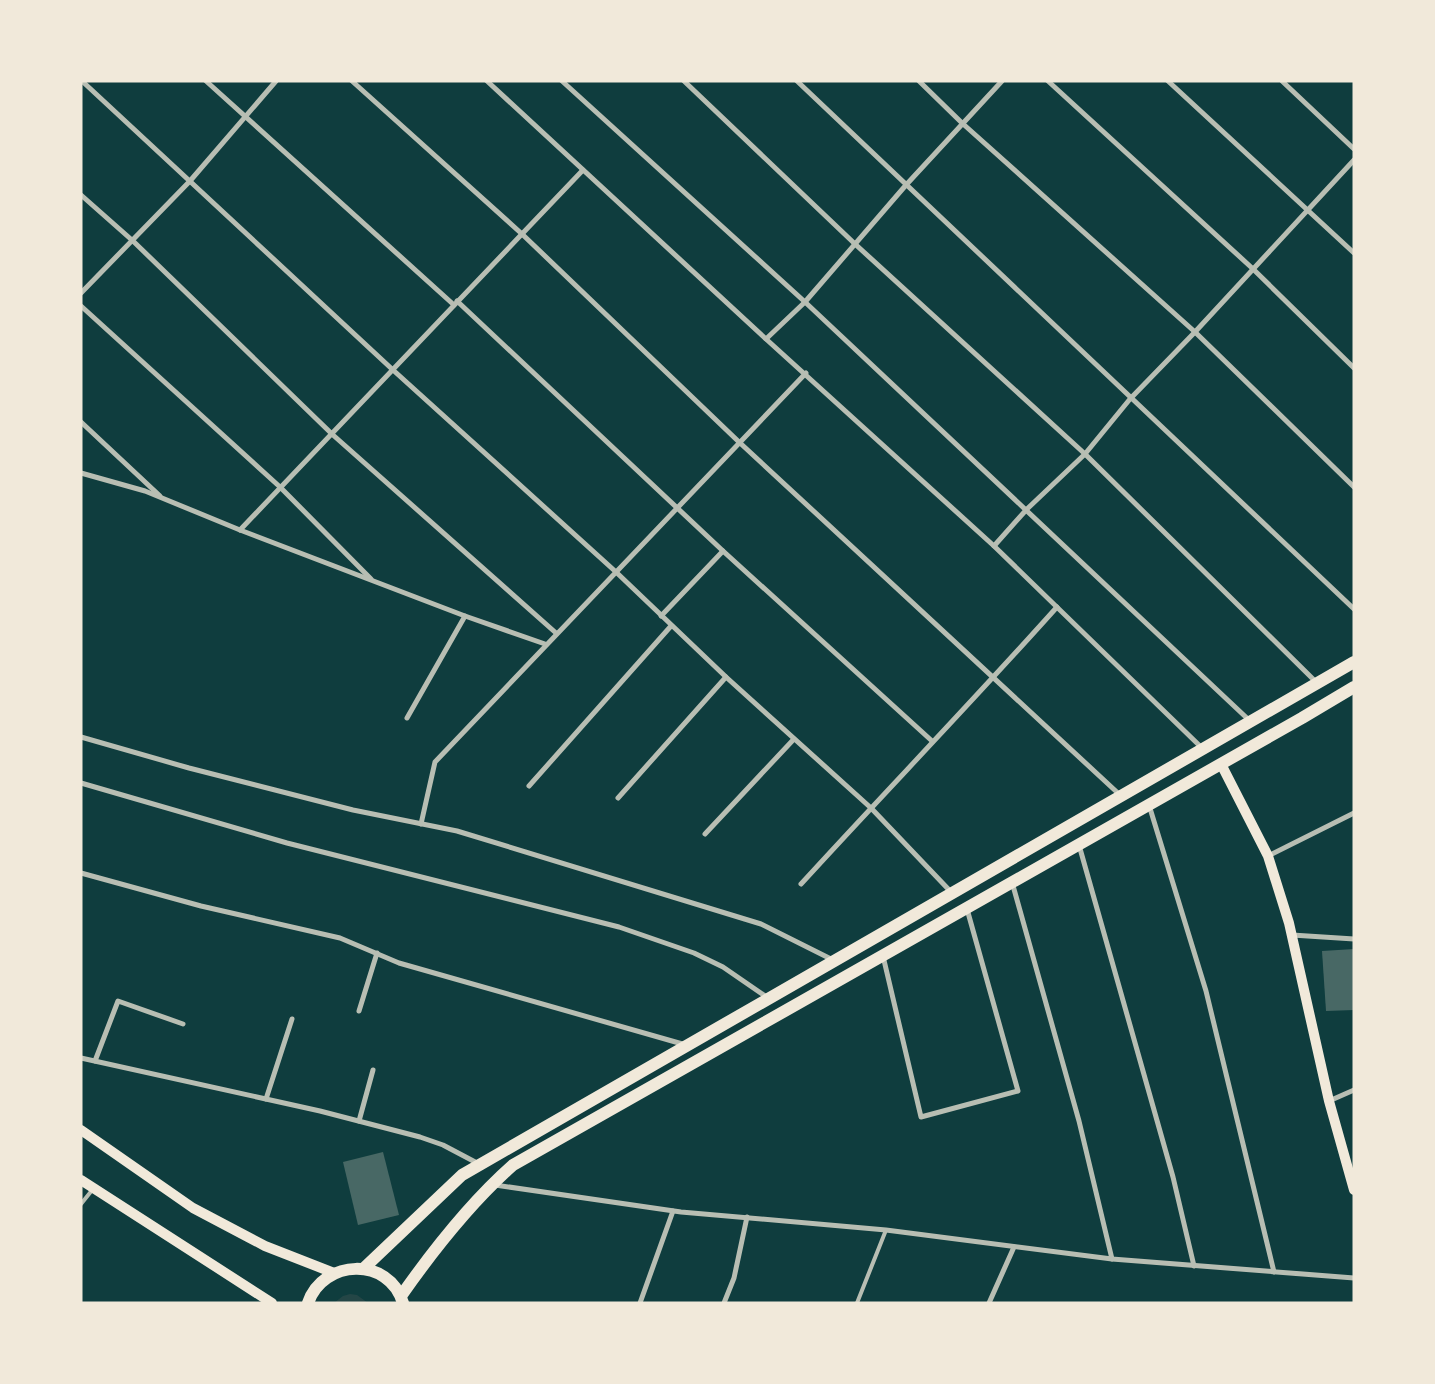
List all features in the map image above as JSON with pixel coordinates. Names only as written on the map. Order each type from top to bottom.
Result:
[{"type":"highway","points":[[364,1268],[462,1175],[1123,797],[1354,662]]},
{"type":"highway","points":[[308,1303],[311,1294],[321,1281],[334,1272],[349,1268],[364,1268],[379,1274],[392,1283],[402,1299],[430,1254],[491,1184],[513,1165],[1354,687]]},
{"type":"main road","points":[[1221,764],[1268,856],[1292,935],[1329,1101],[1354,1190]]},
{"type":"main road","points":[[81,1130],[193,1208],[265,1246],[334,1272]]},
{"type":"main road","points":[[81,1180],[272,1303]]},
{"type":"street","points":[[82,81],[393,370],[616,572],[726,678],[871,808],[953,894]]},
{"type":"street","points":[[206,81],[456,303],[932,742]]},
{"type":"street","points":[[81,293],[190,181],[276,81]]},
{"type":"street","points":[[352,81],[522,234],[739,442],[1123,797]]},
{"type":"street","points":[[488,81],[766,339],[806,373],[994,546],[1204,750]]},
{"type":"street","points":[[562,81],[805,302],[1252,722]]},
{"type":"street","points":[[684,81],[854,244],[1085,454],[1318,684]]},
{"type":"street","points":[[797,81],[1130,399],[1354,609]]},
{"type":"street","points":[[919,81],[962,123],[1195,332],[1354,487]]},
{"type":"street","points":[[766,339],[805,302],[906,185],[1002,81]]},
{"type":"street","points":[[1048,81],[1252,268],[1354,368]]},
{"type":"street","points":[[1168,81],[1354,253]]},
{"type":"street","points":[[1282,81],[1354,149]]},
{"type":"street","points":[[994,546],[1027,509],[1085,454],[1130,399],[1195,332],[1252,268],[1354,160]]},
{"type":"street","points":[[240,530],[333,435],[583,170]]},
{"type":"street","points":[[81,195],[133,241],[333,435],[556,633]]},
{"type":"street","points":[[81,306],[280,487],[373,581]]},
{"type":"street","points":[[421,824],[435,762],[806,373]]},
{"type":"street","points":[[81,422],[163,498]]},
{"type":"street","points":[[81,474],[145,491],[373,581],[546,644]]},
{"type":"street","points":[[661,616],[723,551]]},
{"type":"street","points":[[801,884],[994,678],[1057,607]]},
{"type":"street","points":[[407,718],[465,616]]},
{"type":"street","points":[[528,786],[671,626]]},
{"type":"street","points":[[618,798],[726,678]]},
{"type":"street","points":[[81,737],[334,806],[457,831],[761,924],[836,961]]},
{"type":"street","points":[[705,834],[794,739]]},
{"type":"street","points":[[81,783],[287,843],[619,927],[694,954],[723,967],[770,1000]]},
{"type":"street","points":[[1149,804],[1206,991],[1274,1272]]},
{"type":"street","points":[[1268,856],[1354,813]]},
{"type":"street","points":[[1078,844],[1173,1176],[1194,1266]]},
{"type":"street","points":[[81,873],[201,906],[340,938],[418,968],[689,1046]]},
{"type":"street","points":[[1012,882],[1079,1121],[1112,1259]]},
{"type":"street","points":[[883,955],[921,1117],[1018,1091],[966,908]]},
{"type":"street","points":[[1292,935],[1354,939]]},
{"type":"street","points":[[359,1011],[377,953]]},
{"type":"street","points":[[95,1060],[118,1002],[183,1024]]},
{"type":"street","points":[[266,1099],[292,1019]]},
{"type":"street","points":[[81,1058],[359,1121],[443,1145],[480,1165]]},
{"type":"street","points":[[359,1121],[373,1070]]},
{"type":"street","points":[[1329,1101],[1354,1090]]},
{"type":"street","points":[[491,1184],[673,1210],[886,1230],[1112,1259],[1354,1278]]},
{"type":"street","points":[[640,1303],[673,1210]]},
{"type":"street","points":[[724,1303],[734,1278],[746,1217]]},
{"type":"street","points":[[989,1303],[1014,1247]]},
{"type":"lane","points":[[81,1204],[94,1189]]},
{"type":"lane","points":[[857,1303],[886,1230]]},
{"type":"shaded area","points":[[357,1295],[368,1303],[334,1303],[343,1296]]},
{"type":"building","points":[[1354,949],[1354,1010],[1326,1011],[1322,951]]},
{"type":"building","points":[[383,1152],[399,1215],[358,1225],[343,1162]]}]
